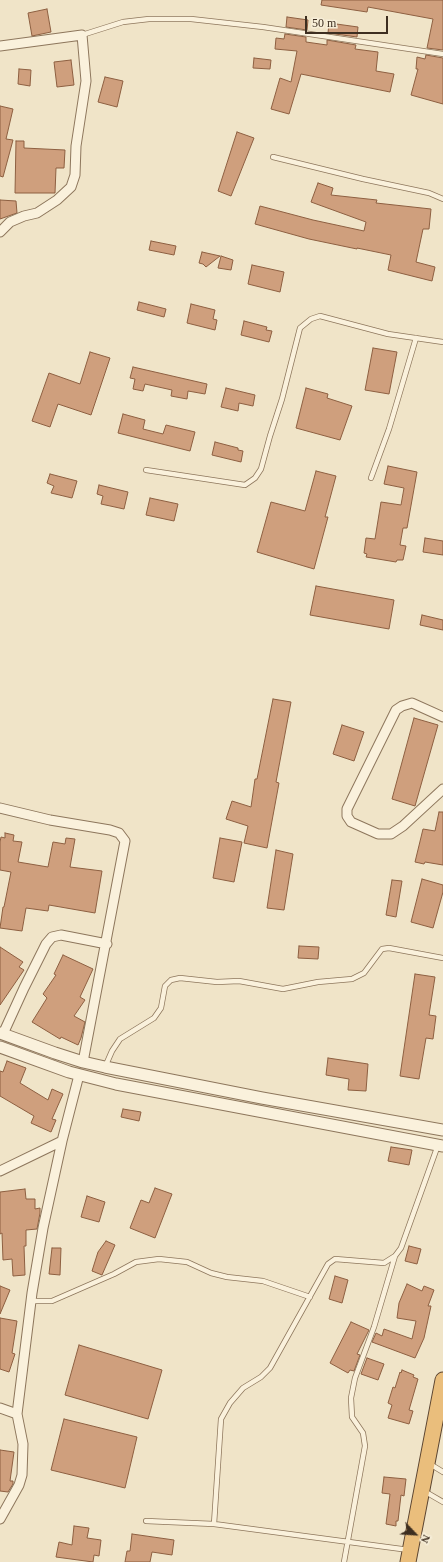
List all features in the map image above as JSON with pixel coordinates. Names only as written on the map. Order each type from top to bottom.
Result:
[{"type":"highway","points":[[409,1556],[443,1380]]},
{"type":"street","points":[[0,46],[82,35],[86,81],[76,146],[75,175],[71,187],[52,203],[37,212],[10,222],[0,232]]},
{"type":"street","points":[[443,717],[412,703],[402,706],[396,710],[347,809],[347,816],[351,822],[378,834],[391,834],[403,826],[443,789]]},
{"type":"street","points":[[0,808],[50,820],[110,830],[119,833],[125,841],[107,944],[83,1062]]},
{"type":"street","points":[[107,944],[61,935],[52,937],[46,944],[2,1033],[83,1062],[105,1067],[262,1098],[443,1130]]},
{"type":"street","points":[[0,1047],[79,1075],[116,1084],[440,1145]]},
{"type":"street","points":[[0,1519],[19,1485],[22,1476],[23,1444],[17,1414],[31,1301],[43,1228],[62,1141],[79,1075]]},
{"type":"street","points":[[0,1171],[62,1141]]},
{"type":"street","points":[[0,1408],[17,1414]]},
{"type":"lane","points":[[82,35],[123,22],[149,19],[191,18],[263,27],[443,54]]},
{"type":"lane","points":[[273,157],[429,193],[443,199]]},
{"type":"lane","points":[[146,470],[245,485],[255,478],[261,469],[282,399],[300,328],[311,319],[320,316],[381,332],[443,342]]},
{"type":"lane","points":[[370,478],[389,429],[416,338]]},
{"type":"lane","points":[[105,1067],[112,1051],[120,1039],[154,1018],[161,1008],[164,986],[171,980],[180,978],[217,982],[239,981],[283,989],[318,982],[352,979],[364,973],[382,949],[389,948],[443,958]]},
{"type":"lane","points":[[344,1562],[346,1542],[365,1446],[363,1433],[352,1418],[351,1398],[355,1378],[374,1327],[395,1256],[401,1248],[406,1236],[440,1145]]},
{"type":"lane","points":[[214,1524],[221,1419],[230,1403],[243,1388],[270,1368],[328,1264],[335,1259],[384,1263],[395,1256]]},
{"type":"lane","points":[[31,1301],[52,1302],[114,1274],[136,1262],[159,1259],[188,1262],[211,1273],[227,1277],[264,1281],[310,1297]]},
{"type":"lane","points":[[427,1462],[443,1472]]},
{"type":"lane","points":[[422,1490],[443,1502]]},
{"type":"lane","points":[[146,1521],[214,1524],[346,1542],[409,1556]]},
{"type":"building","points":[[322,0],[443,0],[443,50],[427,48],[433,19],[368,7],[367,12],[321,5]]},
{"type":"building","points":[[47,9],[51,32],[32,36],[28,13]]},
{"type":"building","points":[[287,17],[308,20],[307,30],[286,27]]},
{"type":"building","points":[[329,23],[358,27],[357,37],[328,33]]},
{"type":"building","points":[[285,34],[306,37],[306,42],[327,45],[327,40],[356,45],[355,49],[378,52],[376,71],[394,74],[390,92],[301,74],[289,114],[271,109],[280,78],[291,82],[297,51],[275,49],[276,38],[284,39]]},
{"type":"building","points":[[426,55],[443,58],[443,104],[411,95],[418,69],[416,69],[417,57],[425,59]]},
{"type":"building","points":[[254,58],[271,60],[270,69],[253,68]]},
{"type":"building","points":[[71,60],[74,85],[57,87],[54,62]]},
{"type":"building","points":[[19,69],[31,70],[30,86],[18,84]]},
{"type":"building","points":[[105,77],[123,81],[117,107],[98,102]]},
{"type":"building","points":[[0,106],[13,109],[6,139],[13,140],[3,177],[0,176]]},
{"type":"building","points":[[237,132],[254,138],[231,196],[218,191]]},
{"type":"building","points":[[16,141],[24,141],[24,148],[65,150],[64,168],[56,168],[55,193],[15,193]]},
{"type":"building","points":[[318,183],[333,188],[331,195],[377,200],[376,203],[431,209],[429,229],[423,229],[416,262],[435,267],[432,281],[388,270],[391,255],[309,239],[255,224],[260,206],[313,220],[364,231],[366,222],[311,202]]},
{"type":"building","points":[[0,200],[16,201],[17,213],[0,219]]},
{"type":"building","points":[[151,241],[176,246],[174,255],[149,250]]},
{"type":"building","points":[[202,252],[220,256],[206,267],[199,263]]},
{"type":"building","points":[[221,256],[233,260],[231,270],[218,268]]},
{"type":"building","points":[[252,265],[284,272],[280,292],[248,284]]},
{"type":"building","points":[[139,302],[166,309],[164,317],[137,310]]},
{"type":"building","points":[[191,304],[215,310],[213,319],[217,320],[215,330],[187,323]]},
{"type":"building","points":[[244,321],[267,327],[266,330],[272,331],[269,342],[241,335]]},
{"type":"building","points":[[373,348],[397,352],[389,394],[365,390]]},
{"type":"building","points":[[90,352],[110,358],[91,415],[58,404],[50,427],[32,421],[49,373],[80,384]]},
{"type":"building","points":[[133,367],[207,384],[205,394],[188,391],[187,399],[171,396],[172,390],[145,384],[143,391],[133,389],[135,379],[130,378]]},
{"type":"building","points":[[226,388],[255,395],[253,406],[239,403],[238,411],[221,407]]},
{"type":"building","points":[[306,388],[328,394],[327,398],[352,406],[340,440],[296,428]]},
{"type":"building","points":[[123,414],[145,420],[143,429],[163,434],[166,425],[195,432],[190,451],[118,433]]},
{"type":"building","points":[[215,442],[238,448],[238,450],[243,451],[241,462],[212,455]]},
{"type":"building","points":[[388,466],[417,472],[407,528],[403,528],[400,545],[406,546],[403,560],[397,560],[396,562],[366,557],[367,554],[364,553],[366,538],[375,539],[381,502],[401,505],[404,488],[384,484]]},
{"type":"building","points":[[316,471],[336,476],[325,517],[328,517],[314,569],[257,552],[271,502],[305,511]]},
{"type":"building","points":[[50,474],[77,481],[72,498],[51,493],[54,486],[47,483]]},
{"type":"building","points":[[99,485],[128,492],[124,509],[101,504],[103,496],[97,494]]},
{"type":"building","points":[[150,498],[178,504],[174,521],[146,515]]},
{"type":"building","points":[[425,538],[443,541],[443,555],[423,552]]},
{"type":"building","points":[[316,586],[394,600],[389,629],[310,615]]},
{"type":"building","points":[[422,615],[443,620],[443,630],[420,625]]},
{"type":"building","points":[[273,699],[291,702],[276,782],[279,783],[267,848],[244,843],[248,826],[226,819],[232,801],[251,807],[255,779],[257,779]]},
{"type":"building","points":[[414,718],[438,725],[415,806],[392,799]]},
{"type":"building","points":[[342,725],[364,732],[354,761],[333,754]]},
{"type":"building","points":[[439,812],[443,812],[443,865],[415,862],[423,829],[435,831]]},
{"type":"building","points":[[5,833],[14,835],[13,841],[22,842],[18,862],[48,867],[53,842],[65,844],[66,838],[75,839],[70,867],[102,871],[95,913],[49,905],[48,911],[26,908],[22,931],[0,928],[11,872],[0,870],[0,842],[1,837],[5,838]]},
{"type":"building","points":[[220,838],[242,842],[234,882],[213,878]]},
{"type":"building","points":[[276,850],[293,854],[284,910],[267,908]]},
{"type":"building","points":[[422,879],[443,885],[443,892],[433,928],[411,922]]},
{"type":"building","points":[[392,880],[402,881],[396,917],[386,915]]},
{"type":"building","points":[[299,946],[319,947],[318,959],[298,958]]},
{"type":"building","points":[[0,947],[23,962],[19,967],[24,970],[0,1005]]},
{"type":"building","points":[[63,955],[93,969],[80,997],[85,1000],[74,1016],[85,1022],[78,1045],[61,1037],[60,1039],[32,1022],[47,998],[43,994],[56,975],[54,974]]},
{"type":"building","points":[[415,974],[435,977],[429,1015],[436,1016],[433,1039],[426,1038],[419,1079],[400,1076]]},
{"type":"building","points":[[328,1058],[368,1064],[366,1091],[348,1090],[349,1079],[326,1075]]},
{"type":"building","points":[[7,1061],[26,1068],[20,1083],[48,1100],[52,1089],[63,1094],[52,1119],[56,1120],[51,1132],[31,1123],[34,1116],[0,1096],[0,1071],[3,1072]]},
{"type":"building","points":[[123,1109],[141,1112],[139,1121],[121,1117]]},
{"type":"building","points":[[391,1147],[412,1150],[409,1165],[388,1161]]},
{"type":"building","points":[[155,1188],[172,1194],[155,1238],[130,1228],[141,1200],[149,1203]]},
{"type":"building","points":[[25,1189],[26,1199],[35,1199],[35,1209],[40,1208],[40,1213],[37,1229],[26,1230],[26,1246],[24,1246],[25,1275],[13,1276],[12,1259],[3,1260],[2,1233],[0,1234],[0,1192]]},
{"type":"building","points":[[87,1196],[105,1202],[99,1222],[81,1217]]},
{"type":"building","points":[[106,1241],[115,1245],[102,1275],[92,1271],[98,1252]]},
{"type":"building","points":[[409,1246],[421,1249],[417,1264],[405,1261]]},
{"type":"building","points":[[52,1248],[61,1248],[60,1275],[49,1274]]},
{"type":"building","points":[[335,1276],[348,1280],[342,1303],[329,1299]]},
{"type":"building","points":[[407,1284],[422,1291],[424,1286],[434,1290],[428,1306],[431,1306],[424,1338],[415,1358],[372,1342],[376,1333],[382,1336],[384,1329],[412,1339],[416,1321],[397,1318],[399,1303]]},
{"type":"building","points":[[0,1286],[10,1290],[0,1314]]},
{"type":"building","points":[[0,1318],[17,1321],[12,1353],[15,1354],[9,1372],[0,1369]]},
{"type":"building","points":[[351,1322],[369,1330],[357,1354],[360,1355],[354,1371],[350,1370],[348,1373],[330,1363]]},
{"type":"building","points":[[79,1345],[162,1370],[148,1419],[65,1395]]},
{"type":"building","points":[[367,1358],[384,1364],[378,1380],[361,1374]]},
{"type":"building","points":[[402,1370],[414,1375],[413,1377],[418,1379],[409,1410],[413,1411],[409,1424],[388,1418],[392,1405],[388,1403],[393,1387],[395,1388]]},
{"type":"building","points":[[64,1419],[137,1437],[125,1488],[51,1470]]},
{"type":"building","points":[[0,1450],[14,1452],[10,1481],[13,1481],[13,1484],[8,1492],[0,1491]]},
{"type":"building","points":[[384,1477],[406,1479],[404,1496],[401,1495],[396,1526],[386,1524],[390,1494],[382,1493]]},
{"type":"building","points":[[74,1526],[89,1528],[87,1538],[101,1540],[99,1556],[94,1555],[93,1562],[56,1557],[59,1542],[72,1545]]},
{"type":"building","points":[[132,1534],[174,1540],[172,1555],[152,1552],[150,1562],[125,1562],[127,1551],[130,1551]]}]
